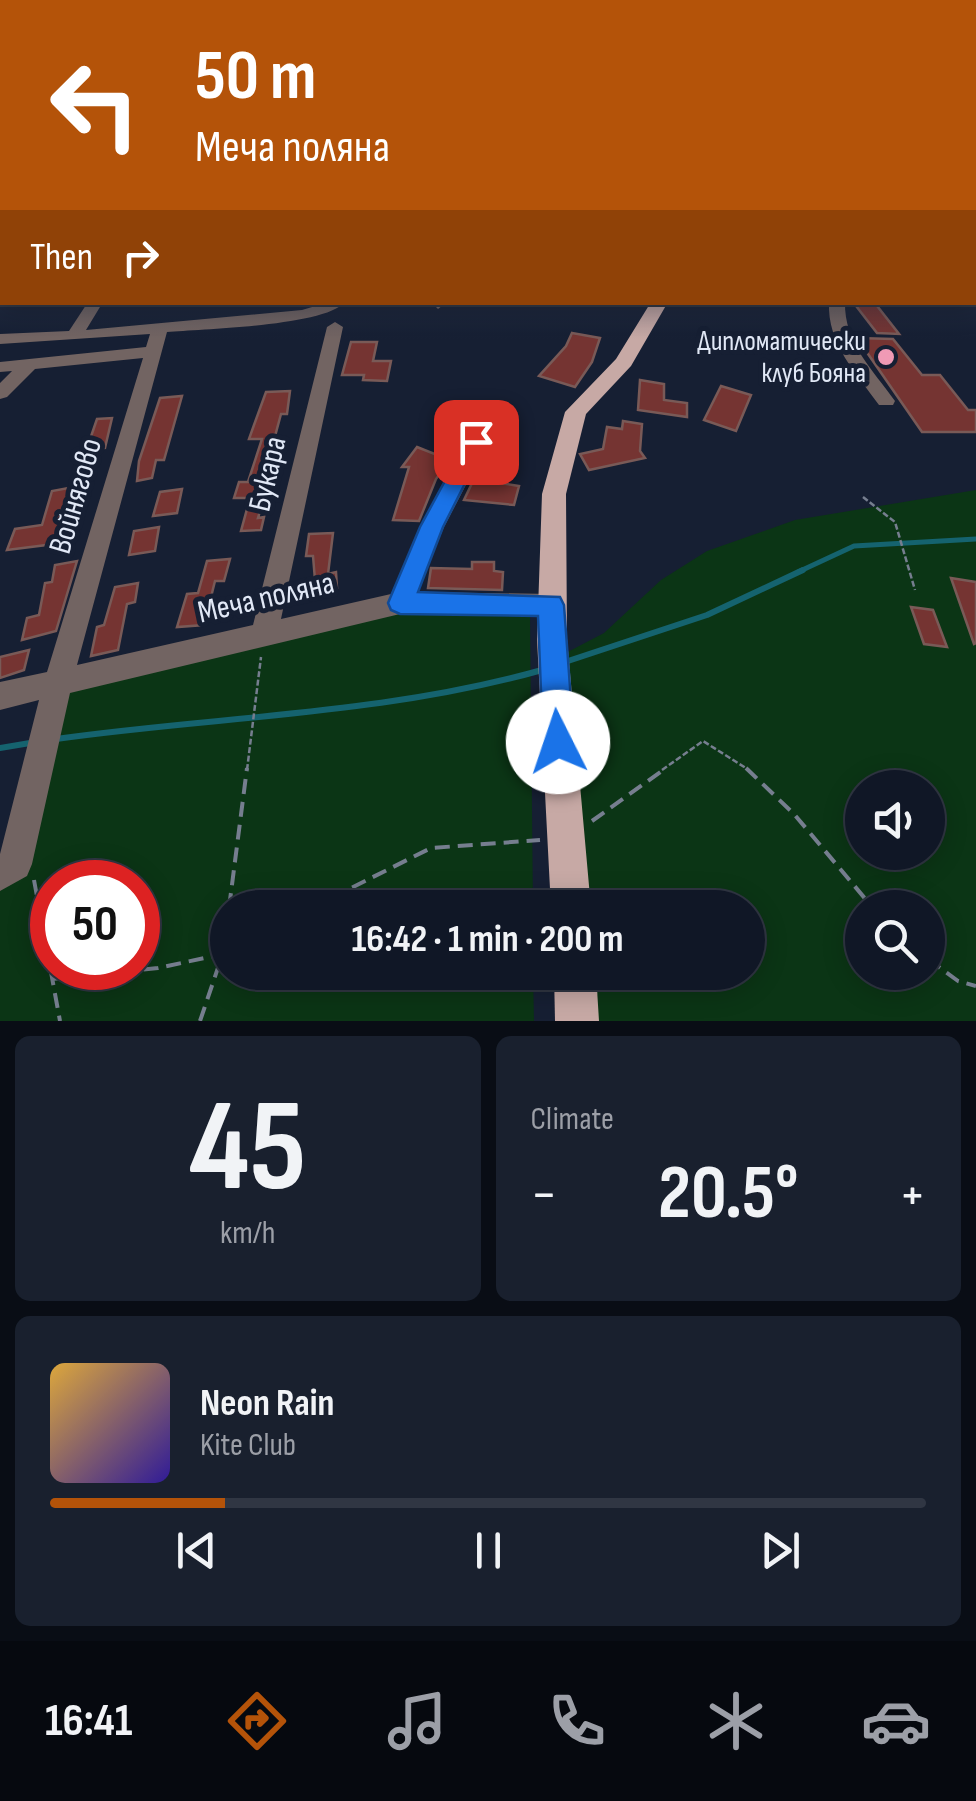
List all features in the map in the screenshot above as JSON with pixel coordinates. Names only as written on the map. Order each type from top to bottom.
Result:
[{"type":"main road","points":[[570,890],[551,605],[552,509],[576,412],[624,362],[658,305]]},
{"type":"main road","points":[[576,990],[578,1021]]},
{"type":"street","points":[[75,334],[94,305]]},
{"type":"street","points":[[0,338],[160,328],[318,312],[332,305]]},
{"type":"street","points":[[837,305],[848,347],[886,401]]},
{"type":"street","name":"Войнягово","points":[[7,869],[25,820],[58,682],[160,328]]},
{"type":"street","name":"Букара","points":[[264,636],[336,328]]},
{"type":"street","points":[[0,368],[150,352]]},
{"type":"street","points":[[0,393],[27,367]]},
{"type":"street","points":[[400,603],[432,527],[493,414]]},
{"type":"street","name":"Меча поляна","points":[[0,696],[400,603],[551,605]]},
{"type":"path","points":[[864,497],[895,522],[914,590]]},
{"type":"path","points":[[230,890],[264,636]]},
{"type":"path","points":[[346,890],[431,848],[567,838],[703,741],[724,748],[765,787],[857,890]]},
{"type":"path","points":[[160,964],[210,957]]},
{"type":"path","points":[[945,971],[958,981],[976,986]]},
{"type":"path","points":[[54,990],[60,1021]]},
{"type":"path","points":[[200,1021],[212,990]]},
{"type":"green space","points":[[976,490],[976,1021],[582,1021],[580,990],[765,990],[765,890],[574,890],[560,656],[604,633],[661,580],[707,551],[795,520]]},
{"type":"green space","points":[[403,612],[530,616],[533,890],[210,890],[210,990],[533,990],[534,1021],[0,1021],[0,876],[68,691]]},
{"type":"building","points":[[855,305],[876,305],[899,334],[877,333]]},
{"type":"building","points":[[572,333],[600,338],[592,362],[575,387],[539,376],[566,346]]},
{"type":"building","points":[[857,338],[893,339],[922,375],[940,375],[968,410],[976,410],[976,432],[922,432]]},
{"type":"building","points":[[351,342],[377,342],[373,361],[391,361],[387,381],[342,375]]},
{"type":"building","points":[[640,380],[664,384],[664,400],[687,403],[687,417],[638,410]]},
{"type":"building","points":[[721,386],[751,395],[736,431],[704,420]]},
{"type":"building","points":[[290,391],[287,414],[281,414],[270,455],[277,454],[258,518],[264,517],[261,530],[241,531],[250,498],[234,498],[239,482],[248,482],[262,439],[249,439],[266,392]]},
{"type":"building","points":[[182,396],[164,460],[156,460],[152,478],[137,481],[139,461],[160,398]]},
{"type":"building","points":[[112,418],[105,448],[86,451],[97,419]]},
{"type":"building","points":[[623,421],[642,424],[640,451],[645,458],[589,470],[580,454],[603,449],[607,427],[622,429]]},
{"type":"building","points":[[417,447],[450,460],[436,479],[419,521],[393,520],[409,467],[402,467]]},
{"type":"building","points":[[474,479],[519,486],[514,505],[464,500]]},
{"type":"building","points":[[79,486],[62,543],[7,550],[15,529],[42,525],[52,491]]},
{"type":"building","points":[[182,489],[177,513],[153,516],[160,492]]},
{"type":"building","points":[[159,527],[155,551],[129,555],[134,531]]},
{"type":"building","points":[[333,533],[328,574],[336,572],[337,588],[316,592],[313,556],[306,556],[309,534]]},
{"type":"building","points":[[230,559],[224,581],[215,581],[204,625],[177,627],[187,594],[198,593],[207,561]]},
{"type":"building","points":[[77,561],[56,631],[22,640],[27,618],[39,615],[45,583],[52,582],[55,565]]},
{"type":"building","points":[[472,562],[494,562],[494,571],[503,572],[502,590],[428,588],[431,568],[472,569]]},
{"type":"building","points":[[951,578],[976,582],[974,644]]},
{"type":"building","points":[[138,583],[135,602],[127,604],[118,650],[91,656],[97,627],[104,625],[115,587]]},
{"type":"building","points":[[911,607],[933,610],[947,647],[924,644]]},
{"type":"building","points":[[29,650],[24,670],[0,678],[0,657]]},
{"type":"waterway","points":[[798,572],[854,546],[976,539]]},
{"type":"waterway","points":[[568,661],[707,615],[803,570]]},
{"type":"waterway","points":[[56,739],[361,706],[422,697],[542,670]]},
{"type":"waterway","points":[[0,748],[30,743]]},
{"type":"place","name":"Дипломатически клуб Бояна","points":[[886,357]]},
{"type":"route","points":[[476,442],[432,527],[400,603],[551,605],[558,742]]}]
